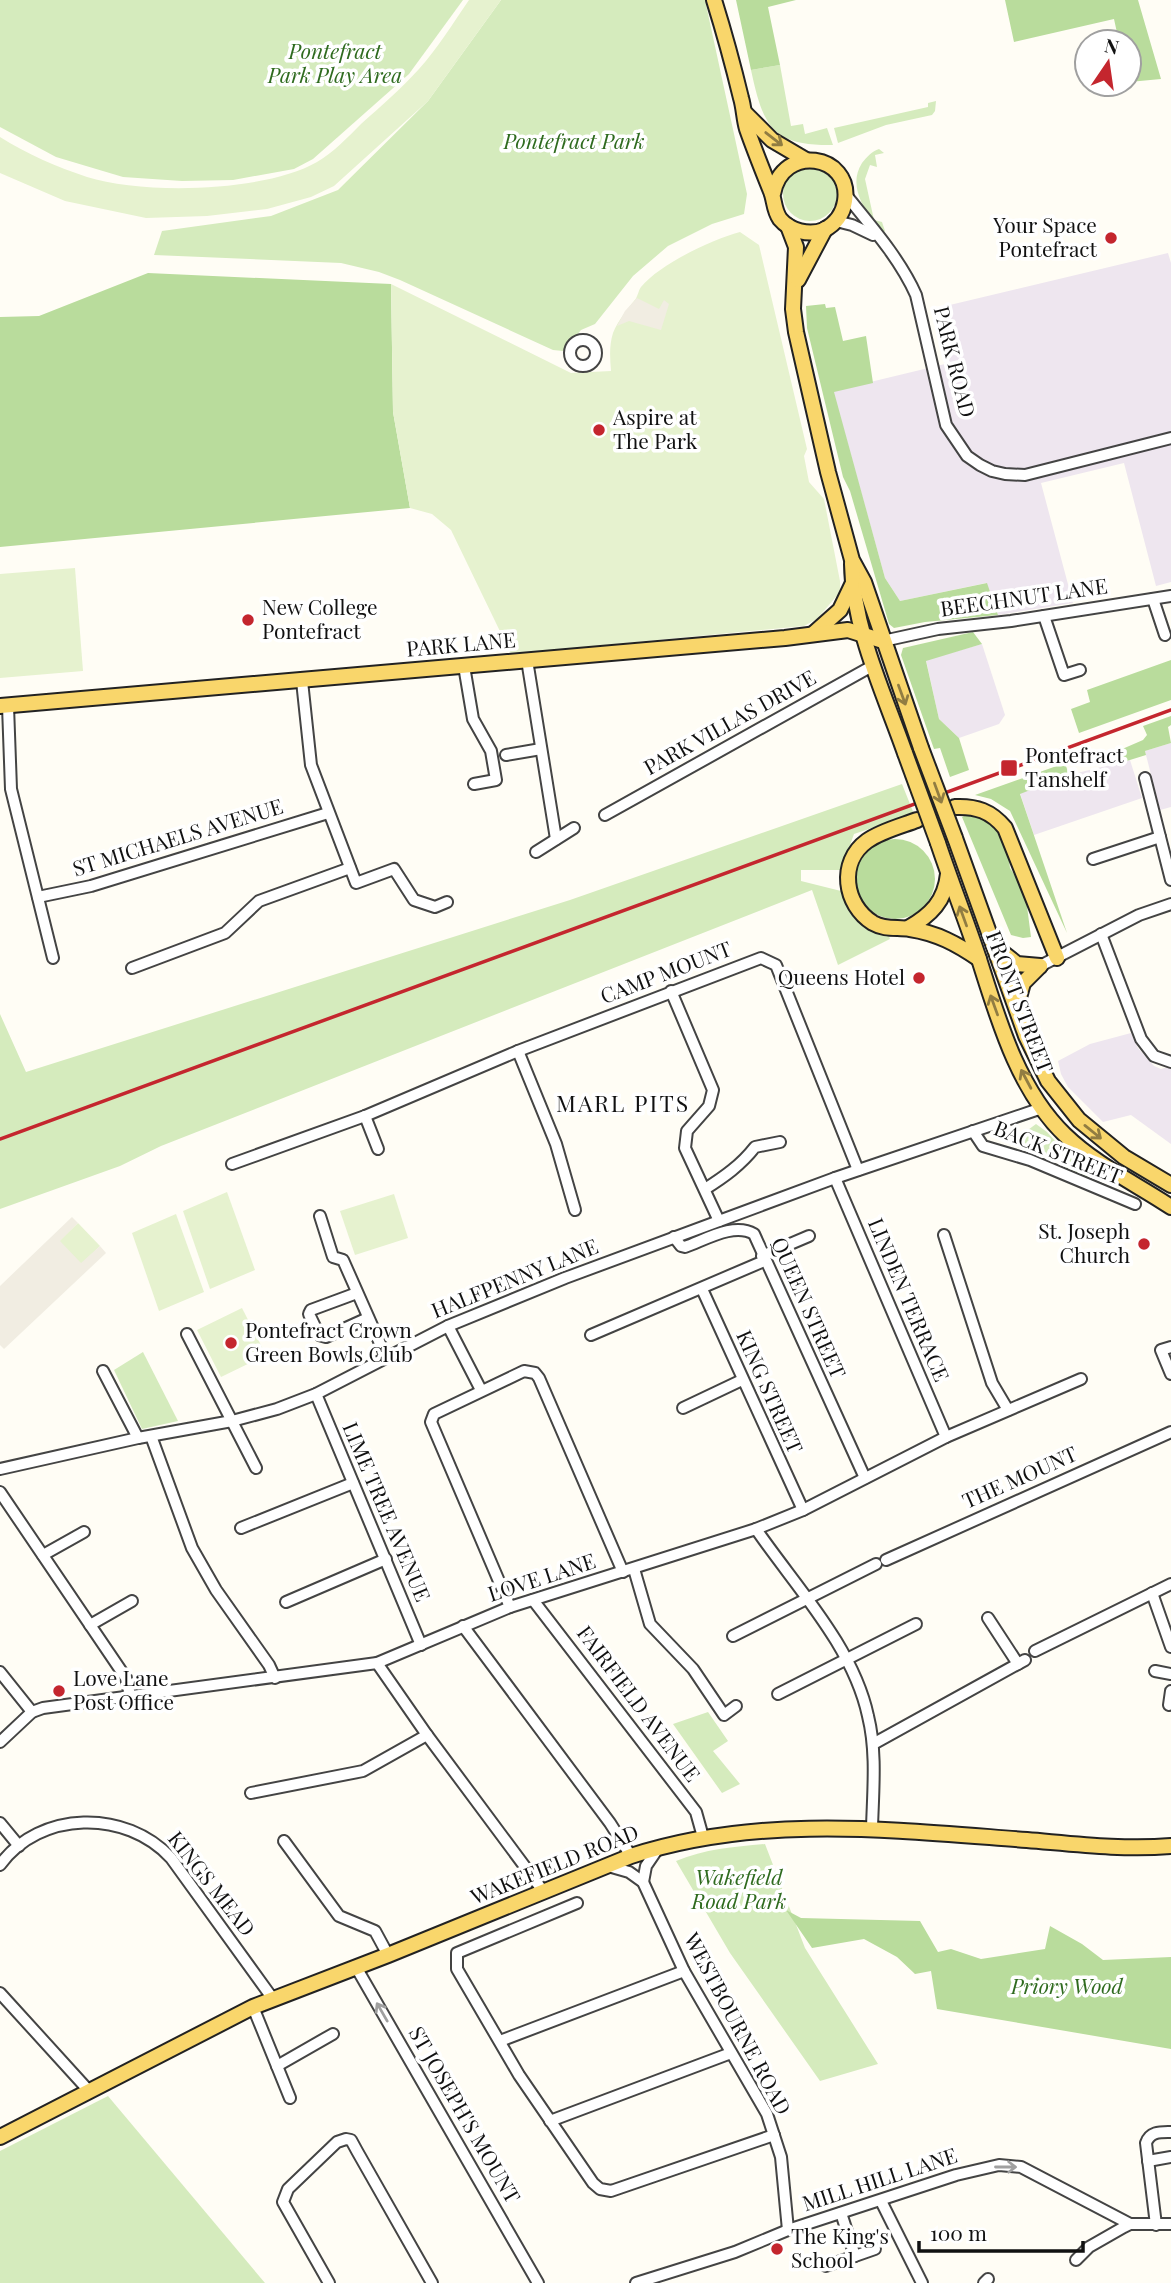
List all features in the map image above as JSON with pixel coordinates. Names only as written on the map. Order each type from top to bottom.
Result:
[{"type":"main road","points":[[714,0],[752,144],[772,194],[775,210],[788,226],[796,247],[796,332],[828,472],[852,559],[864,583],[883,642]]},
{"type":"main road","points":[[724,0],[727,42]]},
{"type":"main road","name":"PARK ROAD","points":[[745,113],[772,140],[806,160],[831,167],[842,181],[846,195]]},
{"type":"main road","points":[[772,194],[783,171],[790,165],[806,160]]},
{"type":"main road","points":[[794,291],[817,242],[843,209],[846,195]]},
{"type":"main road","name":"PARK ROAD","points":[[788,226],[803,232],[831,225]]},
{"type":"main road","points":[[852,559],[852,585],[863,633],[948,874],[940,904],[926,918],[908,928]]},
{"type":"main road","points":[[819,633],[840,610],[852,585]]},
{"type":"main road","name":"PARK LANE","points":[[4,706],[848,630],[883,642]]},
{"type":"main road","points":[[819,633],[851,639],[873,662]]},
{"type":"main road","name":"FRONT STREET","points":[[883,642],[1026,1036],[1048,1081],[1071,1111],[1124,1157],[1171,1185]]},
{"type":"main road","points":[[955,807],[969,806],[984,810],[996,817],[1005,828],[1057,958]]},
{"type":"main road","points":[[917,820],[867,841],[855,853],[848,875],[850,895],[862,914],[882,927],[908,928],[937,934],[979,959]]},
{"type":"main road","name":"FRONT STREET","points":[[948,874],[1006,1037],[1042,1108],[1058,1128],[1082,1150],[1171,1206]]},
{"type":"main road","points":[[994,945],[1017,964],[1040,966]]},
{"type":"main road","points":[[1016,1006],[1023,983],[1040,966]]},
{"type":"main road","points":[[1048,1081],[1042,1108],[1057,1107],[1071,1111]]},
{"type":"main road","name":"WAKEFIELD ROAD","points":[[0,2137],[253,2007],[631,1856],[703,1836],[872,1828],[1128,1847],[1171,1846]]},
{"type":"street","name":"PARK ROAD","points":[[846,195],[898,262],[916,295],[946,425],[967,456],[992,471],[1025,475],[1171,438]]},
{"type":"street","name":"PARK ROAD","points":[[831,225],[868,231],[879,239]]},
{"type":"street","name":"BEECHNUT LANE","points":[[883,642],[938,629],[1171,596]]},
{"type":"street","points":[[1153,599],[1165,635]]},
{"type":"street","points":[[1044,616],[1064,675],[1080,670]]},
{"type":"street","points":[[527,660],[556,839]]},
{"type":"street","name":"PARK VILLAS DRIVE","points":[[606,815],[873,662]]},
{"type":"street","points":[[464,666],[472,719],[491,751],[496,780],[474,784]]},
{"type":"street","points":[[302,681],[311,765],[356,883],[394,869],[414,900],[435,908],[447,902]]},
{"type":"street","points":[[4,706],[10,789],[53,958]]},
{"type":"street","points":[[506,755],[541,749]]},
{"type":"street","points":[[1145,778],[1171,880]]},
{"type":"street","name":"ST MICHAELS AVENUE","points":[[38,897],[91,886],[328,813]]},
{"type":"street","points":[[536,852],[574,828]]},
{"type":"street","points":[[1093,859],[1160,836]]},
{"type":"street","points":[[132,968],[225,933],[259,901],[350,868]]},
{"type":"street","points":[[1040,966],[1139,915],[1171,904]]},
{"type":"street","points":[[1101,934],[1141,1039],[1153,1056],[1169,1062]]},
{"type":"street","name":"CAMP MOUNT","points":[[232,1164],[365,1115],[517,1051],[761,958],[776,965],[858,1170]]},
{"type":"street","points":[[671,991],[713,1090],[709,1106],[687,1131],[685,1148],[719,1221]]},
{"type":"street","points":[[517,1051],[556,1144],[575,1210]]},
{"type":"street","name":"HALFPENNY LANE","points":[[0,1469],[138,1438],[232,1421],[277,1409],[316,1394],[448,1326],[565,1278],[835,1178],[1042,1108]]},
{"type":"street","points":[[365,1115],[378,1149]]},
{"type":"street","name":"BACK STREET","points":[[973,1131],[983,1146],[1040,1164],[1135,1205]]},
{"type":"street","points":[[705,1189],[730,1173],[755,1147],[780,1142]]},
{"type":"street","name":"LINDEN TERRACE","points":[[835,1178],[946,1437]]},
{"type":"street","points":[[320,1216],[332,1257],[343,1260],[387,1357]]},
{"type":"street","name":"QUEEN STREET","points":[[674,1237],[685,1247],[732,1230],[747,1230],[754,1234],[865,1478]]},
{"type":"street","points":[[944,1235],[992,1383],[1008,1410]]},
{"type":"street","points":[[592,1335],[702,1289],[809,1236]]},
{"type":"street","name":"KING STREET","points":[[702,1289],[803,1510]]},
{"type":"street","points":[[357,1293],[312,1310],[309,1314],[318,1335],[326,1337],[368,1318]]},
{"type":"street","points":[[448,1326],[481,1391]]},
{"type":"street","points":[[187,1334],[256,1468]]},
{"type":"street","points":[[1171,1348],[1161,1350],[1171,1374]]},
{"type":"street","points":[[103,1371],[138,1438]]},
{"type":"street","points":[[510,1607],[431,1422],[434,1414],[524,1371],[535,1373],[629,1571],[650,1624],[693,1669],[724,1716],[736,1706]]},
{"type":"street","name":"LOVE LANE","points":[[32,1712],[130,1695],[377,1663],[510,1607],[756,1529],[803,1510],[946,1437],[1081,1379]]},
{"type":"street","points":[[683,1408],[742,1380]]},
{"type":"street","name":"LIME TREE AVENUE","points":[[316,1394],[421,1644]]},
{"type":"street","name":"THE MOUNT","points":[[733,1636],[881,1562],[1171,1432]]},
{"type":"street","points":[[150,1436],[192,1548],[216,1590],[269,1665],[275,1678]]},
{"type":"street","points":[[241,1528],[354,1483]]},
{"type":"street","points":[[0,1492],[125,1678],[130,1695]]},
{"type":"street","points":[[756,1529],[847,1659],[868,1714],[873,1744],[872,1828]]},
{"type":"street","points":[[43,1555],[84,1532]]},
{"type":"street","points":[[286,1602],[386,1559]]},
{"type":"street","points":[[1035,1651],[1171,1584]]},
{"type":"street","points":[[1152,1593],[1171,1647]]},
{"type":"street","name":"FAIRFIELD AVENUE","points":[[533,1600],[696,1812],[703,1836]]},
{"type":"street","points":[[90,1625],[132,1601]]},
{"type":"street","points":[[873,1744],[1021,1662],[989,1618]]},
{"type":"street","points":[[778,1694],[916,1624]]},
{"type":"street","points":[[463,1626],[610,1823],[631,1856]]},
{"type":"street","points":[[377,1663],[543,1891]]},
{"type":"street","points":[[1156,1671],[1171,1674]]},
{"type":"street","points":[[0,1672],[32,1712],[0,1742]]},
{"type":"street","points":[[1170,1704],[1171,1692]]},
{"type":"street","points":[[251,1793],[363,1771],[427,1734]]},
{"type":"street","name":"KINGS MEAD","points":[[0,1865],[19,1846],[43,1831],[84,1822],[121,1826],[150,1838],[171,1858],[273,1999]]},
{"type":"street","points":[[0,1823],[19,1846]]},
{"type":"street","points":[[284,1841],[339,1916],[375,1931],[388,1955]]},
{"type":"street","points":[[607,1866],[629,1872],[643,1882],[646,1866],[659,1847]]},
{"type":"street","name":"WESTBOURNE ROAD","points":[[643,1882],[684,1971],[767,2114],[781,2157],[788,2230]]},
{"type":"street","points":[[577,1903],[457,1953],[457,1969],[519,2076],[593,2183],[600,2189],[611,2191],[774,2135]]},
{"type":"street","name":"ST JOSEPH'S MOUNT","points":[[356,1967],[538,2283]]},
{"type":"street","points":[[500,2040],[684,1971]]},
{"type":"street","points":[[0,1993],[90,2092]]},
{"type":"street","points":[[253,2007],[290,2098]]},
{"type":"street","points":[[277,2066],[333,2034]]},
{"type":"street","points":[[550,2121],[732,2053]]},
{"type":"street","points":[[346,2139],[349,2127]]},
{"type":"street","points":[[1156,2225],[1147,2138],[1156,2132],[1171,2132]]},
{"type":"street","points":[[329,2283],[283,2202],[288,2189],[337,2143],[346,2139],[351,2140],[432,2283]]},
{"type":"street","points":[[1148,2161],[1171,2157]]},
{"type":"street","name":"MILL HILL LANE","points":[[636,2283],[735,2252],[788,2230],[973,2171],[1012,2165],[1021,2167],[1130,2224],[1171,2224]]},
{"type":"street","points":[[881,2200],[922,2283]]},
{"type":"street","points":[[841,2213],[855,2256]]},
{"type":"street","points":[[1076,2260],[1089,2247],[1130,2224]]},
{"type":"street","points":[[827,2266],[875,2249]]},
{"type":"shaded area","points":[[1168,253],[1171,263],[1171,582],[1156,586],[1124,463],[1041,483],[1073,603],[998,615],[986,583],[900,601],[885,578],[833,391],[945,364],[933,309]]},
{"type":"shaded area","points":[[637,298],[659,309],[664,300],[669,304],[661,330],[629,321],[617,326],[625,311]]},
{"type":"shaded area","points":[[982,644],[1005,715],[999,724],[959,738],[939,719],[926,660]]},
{"type":"shaded area","points":[[1171,743],[1171,807],[1160,810],[1145,751]]},
{"type":"shaded area","points":[[1130,760],[1142,798],[1034,835],[1020,793],[1069,775]]},
{"type":"shaded area","points":[[1131,1033],[1138,1048],[1154,1066],[1161,1069],[1171,1066],[1171,1144],[1131,1115],[1103,1122],[1068,1087],[1061,1074],[1058,1061],[1090,1044]]},
{"type":"shaded area","points":[[72,1217],[78,1223],[60,1241],[81,1263],[100,1246],[106,1253],[4,1349],[0,1345],[0,1286]]},
{"type":"green space","name":"Pontefract Park Play Area","points":[[0,0],[463,0],[409,74],[313,159],[294,169],[233,180],[182,181],[123,177],[56,157],[0,127]]},
{"type":"green space","points":[[469,0],[501,0],[428,101],[334,186],[311,197],[267,209],[207,216],[146,218],[65,201],[0,173],[0,137],[53,164],[111,183],[204,188],[267,180],[295,172],[329,154],[405,84],[433,53]]},
{"type":"green space","name":"Pontefract Park","points":[[501,0],[705,0],[747,194],[744,214],[712,224],[668,246],[633,276],[595,324],[581,330],[563,351],[553,350],[400,280],[341,263],[154,255],[162,231],[271,216],[338,190],[428,101]]},
{"type":"green space","points":[[736,0],[796,0],[768,7],[780,65],[751,70]]},
{"type":"green space","points":[[1005,0],[1138,0],[1161,79],[1143,81],[1143,28],[1116,28],[1114,19],[1014,42]]},
{"type":"green space","points":[[780,65],[791,126],[803,124],[805,134],[827,128],[833,145],[812,144],[783,136],[766,118],[751,70]]},
{"type":"green space","points":[[936,101],[932,115],[886,125],[838,143],[834,128],[928,107],[928,103]]},
{"type":"green space","points":[[879,149],[884,153],[875,155],[877,167],[870,165],[865,179],[874,220],[882,222],[885,231],[882,234],[861,200],[856,182],[862,163]]},
{"type":"green space","points":[[810,167],[829,175],[837,194],[829,213],[810,221],[791,213],[783,194],[791,175]]},
{"type":"green space","name":"Aspire at The Park","points":[[740,232],[759,245],[807,449],[804,456],[809,482],[824,499],[840,592],[817,619],[804,626],[511,654],[451,530],[432,514],[410,508],[393,412],[391,284],[571,373],[611,371],[610,347],[613,333],[641,287],[660,270],[687,254]]},
{"type":"green space","points":[[148,273],[391,284],[393,412],[410,508],[0,547],[0,317],[39,316]]},
{"type":"green space","points":[[825,304],[826,308],[835,307],[843,341],[866,336],[873,383],[834,392],[885,578],[900,601],[987,583],[998,615],[925,622],[894,628],[889,624],[850,491],[843,477],[807,328],[806,306]]},
{"type":"green space","points":[[75,568],[83,671],[0,678],[0,574]]},
{"type":"green space","points":[[973,632],[982,644],[926,661],[939,719],[959,738],[969,770],[950,777],[940,748],[934,749],[901,655],[903,648]]},
{"type":"green space","points":[[1171,660],[1171,700],[1079,733],[1071,709],[1090,702],[1087,690]]},
{"type":"green space","points":[[1171,716],[1171,725],[1168,727],[1171,743],[1145,751],[1146,755],[1117,764],[1113,753],[1143,740],[1147,735],[1143,726]]},
{"type":"green space","points":[[1065,763],[1069,775],[1020,794],[1067,933],[1010,811],[991,799],[975,795]]},
{"type":"green space","points":[[902,784],[914,814],[854,834],[841,870],[801,870],[801,881],[841,891],[858,919],[887,932],[890,939],[838,965],[812,890],[161,1146],[120,1166],[0,1209],[0,1014],[26,1072],[570,900]]},
{"type":"green space","points":[[975,811],[990,818],[1007,846],[1010,868],[1025,891],[1031,937],[1011,935],[962,817]]},
{"type":"green space","points":[[895,839],[910,842],[923,851],[932,864],[935,879],[932,894],[923,907],[910,916],[895,919],[880,916],[867,907],[858,894],[855,879],[858,864],[867,851],[880,842]]},
{"type":"green space","points":[[1036,1124],[1047,1132],[1094,1183],[1053,1159],[1009,1144]]},
{"type":"green space","points":[[227,1192],[255,1270],[210,1289],[183,1211]]},
{"type":"green space","points":[[394,1194],[408,1238],[355,1255],[340,1211]]},
{"type":"green space","points":[[176,1214],[204,1292],[159,1311],[132,1233]]},
{"type":"green space","points":[[78,1223],[100,1246],[81,1264],[59,1241]]},
{"type":"green space","name":"Pontefract Crown Green Bowls Club","points":[[242,1308],[266,1355],[221,1377],[197,1330]]},
{"type":"green space","points":[[143,1352],[178,1421],[142,1429],[114,1370]]},
{"type":"green space","points":[[708,1712],[728,1741],[713,1751],[740,1784],[722,1793],[673,1724]]},
{"type":"green space","name":"Wakefield Road Park","points":[[765,1844],[805,1948],[878,2064],[820,2081],[730,1953],[676,1861],[709,1851]]},
{"type":"green space","name":"Priory Wood","points":[[786,1910],[801,1918],[920,1921],[938,1952],[951,1949],[981,1959],[1045,1949],[1050,1926],[1082,1944],[1103,1960],[1171,1957],[1171,2049],[937,2009],[931,1971],[915,1974],[897,1957],[864,1939],[812,1948]]},
{"type":"green space","points":[[108,2096],[265,2283],[0,2283],[0,2151]]},
{"type":"railway","points":[[0,1139],[1171,710]]},
{"type":"place","name":"Your Space Pontefract","points":[[1111,238]]},
{"type":"place","name":"Aspire at The Park","points":[[599,430]]},
{"type":"place","name":"New College Pontefract","points":[[248,620]]},
{"type":"place","name":"Pontefract Tanshelf","points":[[1009,768]]},
{"type":"place","name":"Queens Hotel","points":[[919,978]]},
{"type":"place","name":"St. Joseph Church","points":[[1144,1244]]},
{"type":"place","name":"Pontefract Crown Green Bowls Club","points":[[231,1343]]},
{"type":"place","name":"Love Lane Post Office","points":[[59,1691]]},
{"type":"place","name":"The King's School","points":[[777,2249]]},
{"type":"district","name":"MARL PITS","points":[[623,1104]]}]
